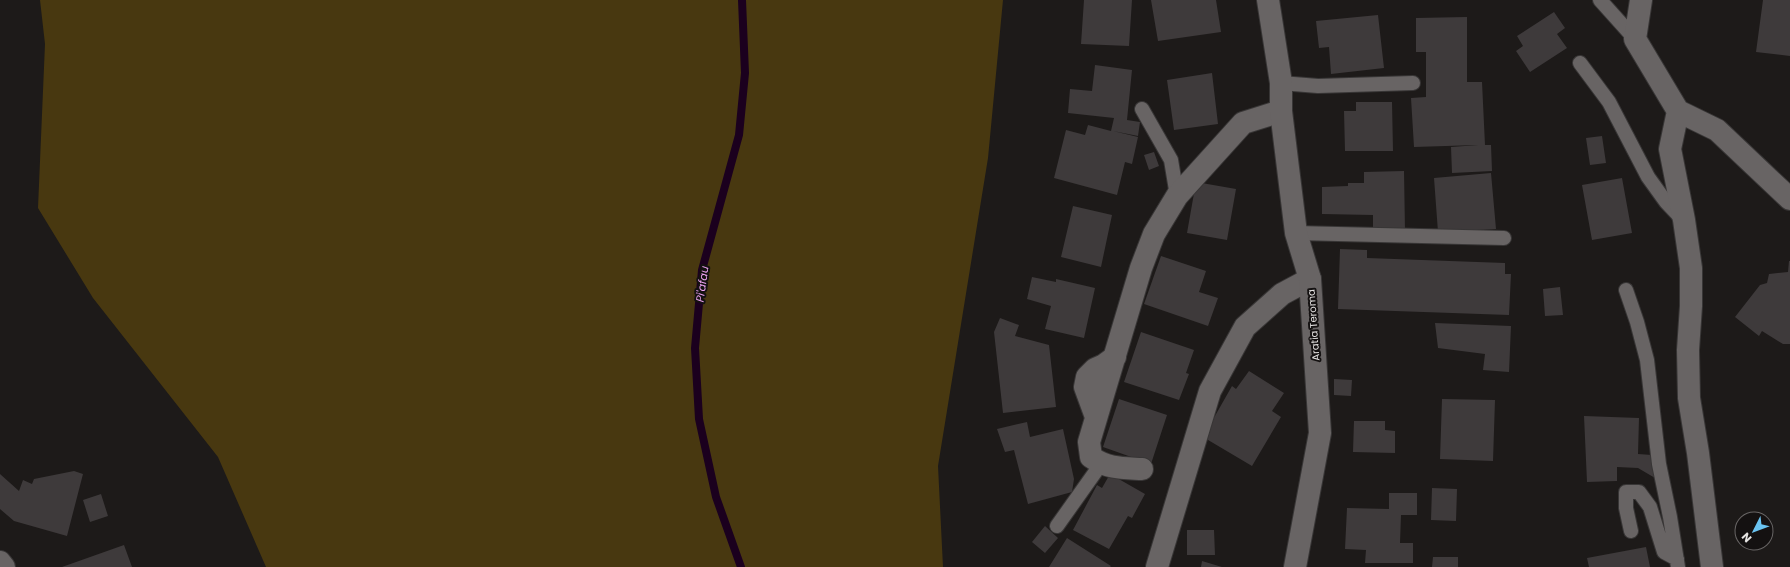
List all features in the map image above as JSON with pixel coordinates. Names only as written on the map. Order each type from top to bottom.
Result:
[{"type":"street","name":"Aratia Teroma","points":[[1268,0],[1281,83],[1281,111],[1296,233],[1310,278],[1320,433],[1295,567]]},
{"type":"street","points":[[1641,0],[1635,39],[1678,111],[1717,130],[1790,199]]},
{"type":"street","points":[[1142,469],[1115,468],[1101,464],[1090,457],[1089,442],[1116,357],[1141,268],[1154,234],[1177,196],[1243,123],[1281,111]]},
{"type":"street","points":[[1678,111],[1670,149],[1684,220],[1691,268],[1691,306],[1688,350],[1689,398],[1698,453],[1712,567]]},
{"type":"street","points":[[1156,567],[1210,390],[1245,327],[1282,294],[1310,278]]},
{"type":"street","points":[[0,562],[4,567]]},
{"type":"lane","points":[[1600,0],[1635,39]]},
{"type":"lane","points":[[1580,63],[1609,102],[1648,177],[1666,202],[1684,220]]},
{"type":"lane","points":[[1281,83],[1318,86],[1413,83]]},
{"type":"lane","points":[[1142,109],[1171,160],[1177,196]]},
{"type":"lane","points":[[1296,233],[1504,238]]},
{"type":"lane","points":[[1626,290],[1637,322],[1647,360],[1659,464],[1678,563]]},
{"type":"lane","points":[[1057,526],[1101,464]]},
{"type":"lane","points":[[1631,531],[1626,508],[1626,492],[1639,492],[1650,507],[1664,552],[1678,563]]},
{"type":"shaded area","points":[[40,0],[1003,0],[988,158],[938,466],[943,567],[266,567],[218,457],[93,298],[38,208],[45,44]]},
{"type":"building","points":[[1084,0],[1132,0],[1129,46],[1081,44]]},
{"type":"building","points":[[1151,0],[1216,0],[1221,32],[1158,41]]},
{"type":"building","points":[[1763,0],[1790,0],[1790,56],[1756,52]]},
{"type":"building","points":[[1554,12],[1565,28],[1557,34],[1567,48],[1530,72],[1516,51],[1523,46],[1517,36]]},
{"type":"building","points":[[1378,15],[1384,68],[1331,74],[1329,47],[1319,48],[1316,21]]},
{"type":"building","points":[[1467,17],[1467,82],[1482,82],[1485,145],[1491,145],[1492,171],[1452,173],[1451,147],[1478,145],[1414,147],[1411,98],[1426,97],[1426,52],[1416,52],[1416,18]]},
{"type":"building","points":[[1095,65],[1132,70],[1127,120],[1140,122],[1138,136],[1113,131],[1138,137],[1132,164],[1125,162],[1117,195],[1054,178],[1066,130],[1085,135],[1088,125],[1111,131],[1114,118],[1068,113],[1070,89],[1092,91]]},
{"type":"building","points":[[1212,73],[1218,124],[1174,130],[1167,80]]},
{"type":"building","points":[[1356,102],[1392,102],[1393,151],[1345,151],[1344,111],[1356,111]]},
{"type":"building","points":[[1602,136],[1606,163],[1590,165],[1586,138]]},
{"type":"building","points":[[1154,152],[1159,166],[1149,170],[1144,155]]},
{"type":"building","points":[[1404,171],[1405,231],[1373,231],[1373,215],[1322,214],[1322,187],[1348,186],[1348,183],[1364,183],[1364,172]]},
{"type":"building","points":[[1491,173],[1496,229],[1438,232],[1434,178]]},
{"type":"building","points":[[1622,178],[1632,233],[1592,240],[1582,185]]},
{"type":"building","points":[[1196,182],[1236,189],[1227,240],[1187,233]]},
{"type":"building","points":[[1073,206],[1112,215],[1101,267],[1061,257]]},
{"type":"building","points":[[1340,249],[1367,250],[1367,258],[1505,263],[1505,274],[1511,274],[1509,315],[1338,309]]},
{"type":"building","points":[[1161,256],[1206,271],[1199,292],[1218,298],[1208,326],[1144,304]]},
{"type":"building","points":[[1789,261],[1790,344],[1783,344],[1762,331],[1759,336],[1735,317],[1760,285],[1767,283],[1769,274],[1788,272]]},
{"type":"building","points":[[1032,277],[1056,282],[1056,279],[1095,288],[1084,338],[1045,329],[1051,306],[1027,299]]},
{"type":"building","points":[[1560,287],[1563,315],[1545,316],[1543,289]]},
{"type":"building","points":[[1000,318],[1019,325],[1015,336],[1049,345],[1056,407],[1003,413],[994,332]]},
{"type":"building","points":[[1435,323],[1511,326],[1509,372],[1483,370],[1485,354],[1438,348]]},
{"type":"building","points":[[1141,332],[1194,350],[1186,373],[1189,374],[1179,400],[1124,382]]},
{"type":"building","points":[[1249,371],[1284,393],[1272,411],[1281,417],[1252,466],[1203,437],[1232,386],[1236,389]]},
{"type":"building","points":[[1334,379],[1352,380],[1351,396],[1334,395]]},
{"type":"building","points":[[1119,399],[1167,415],[1151,464],[1103,447]]},
{"type":"building","points":[[1442,399],[1495,400],[1493,461],[1440,459]]},
{"type":"building","points":[[1584,416],[1639,418],[1638,454],[1652,455],[1655,478],[1638,468],[1617,467],[1617,481],[1587,482]]},
{"type":"building","points":[[1354,421],[1385,421],[1385,430],[1395,431],[1395,453],[1353,452]]},
{"type":"building","points":[[1027,422],[1030,437],[1063,429],[1074,479],[1072,492],[1028,504],[1014,450],[1005,452],[997,429]]},
{"type":"building","points":[[74,471],[83,474],[67,536],[14,521],[0,509],[0,474],[19,491],[23,480],[32,484],[34,479]]},
{"type":"building","points":[[1110,474],[1145,494],[1132,518],[1128,516],[1109,549],[1073,530],[1097,485],[1102,488]]},
{"type":"building","points":[[1432,488],[1457,489],[1456,521],[1431,520]]},
{"type":"building","points":[[1389,493],[1417,493],[1417,515],[1401,515],[1400,543],[1413,543],[1413,563],[1365,563],[1366,550],[1345,549],[1347,508],[1389,509]]},
{"type":"building","points":[[101,494],[108,516],[90,522],[83,500]]},
{"type":"building","points":[[1045,526],[1058,538],[1045,553],[1032,542]]},
{"type":"building","points":[[1187,530],[1214,530],[1215,555],[1187,555]]},
{"type":"building","points":[[1067,538],[1111,566],[1049,567]]},
{"type":"building","points":[[124,545],[132,567],[62,567]]},
{"type":"building","points":[[1646,547],[1650,567],[1589,567],[1587,558]]},
{"type":"building","points":[[1433,557],[1458,557],[1458,567],[1432,567]]},
{"type":"building","points":[[1202,561],[1222,567],[1201,567]]},
{"type":"waterway","name":"Pi'afau","points":[[741,567],[716,497],[699,419],[695,348],[702,270],[739,135],[745,73],[742,0]]}]
